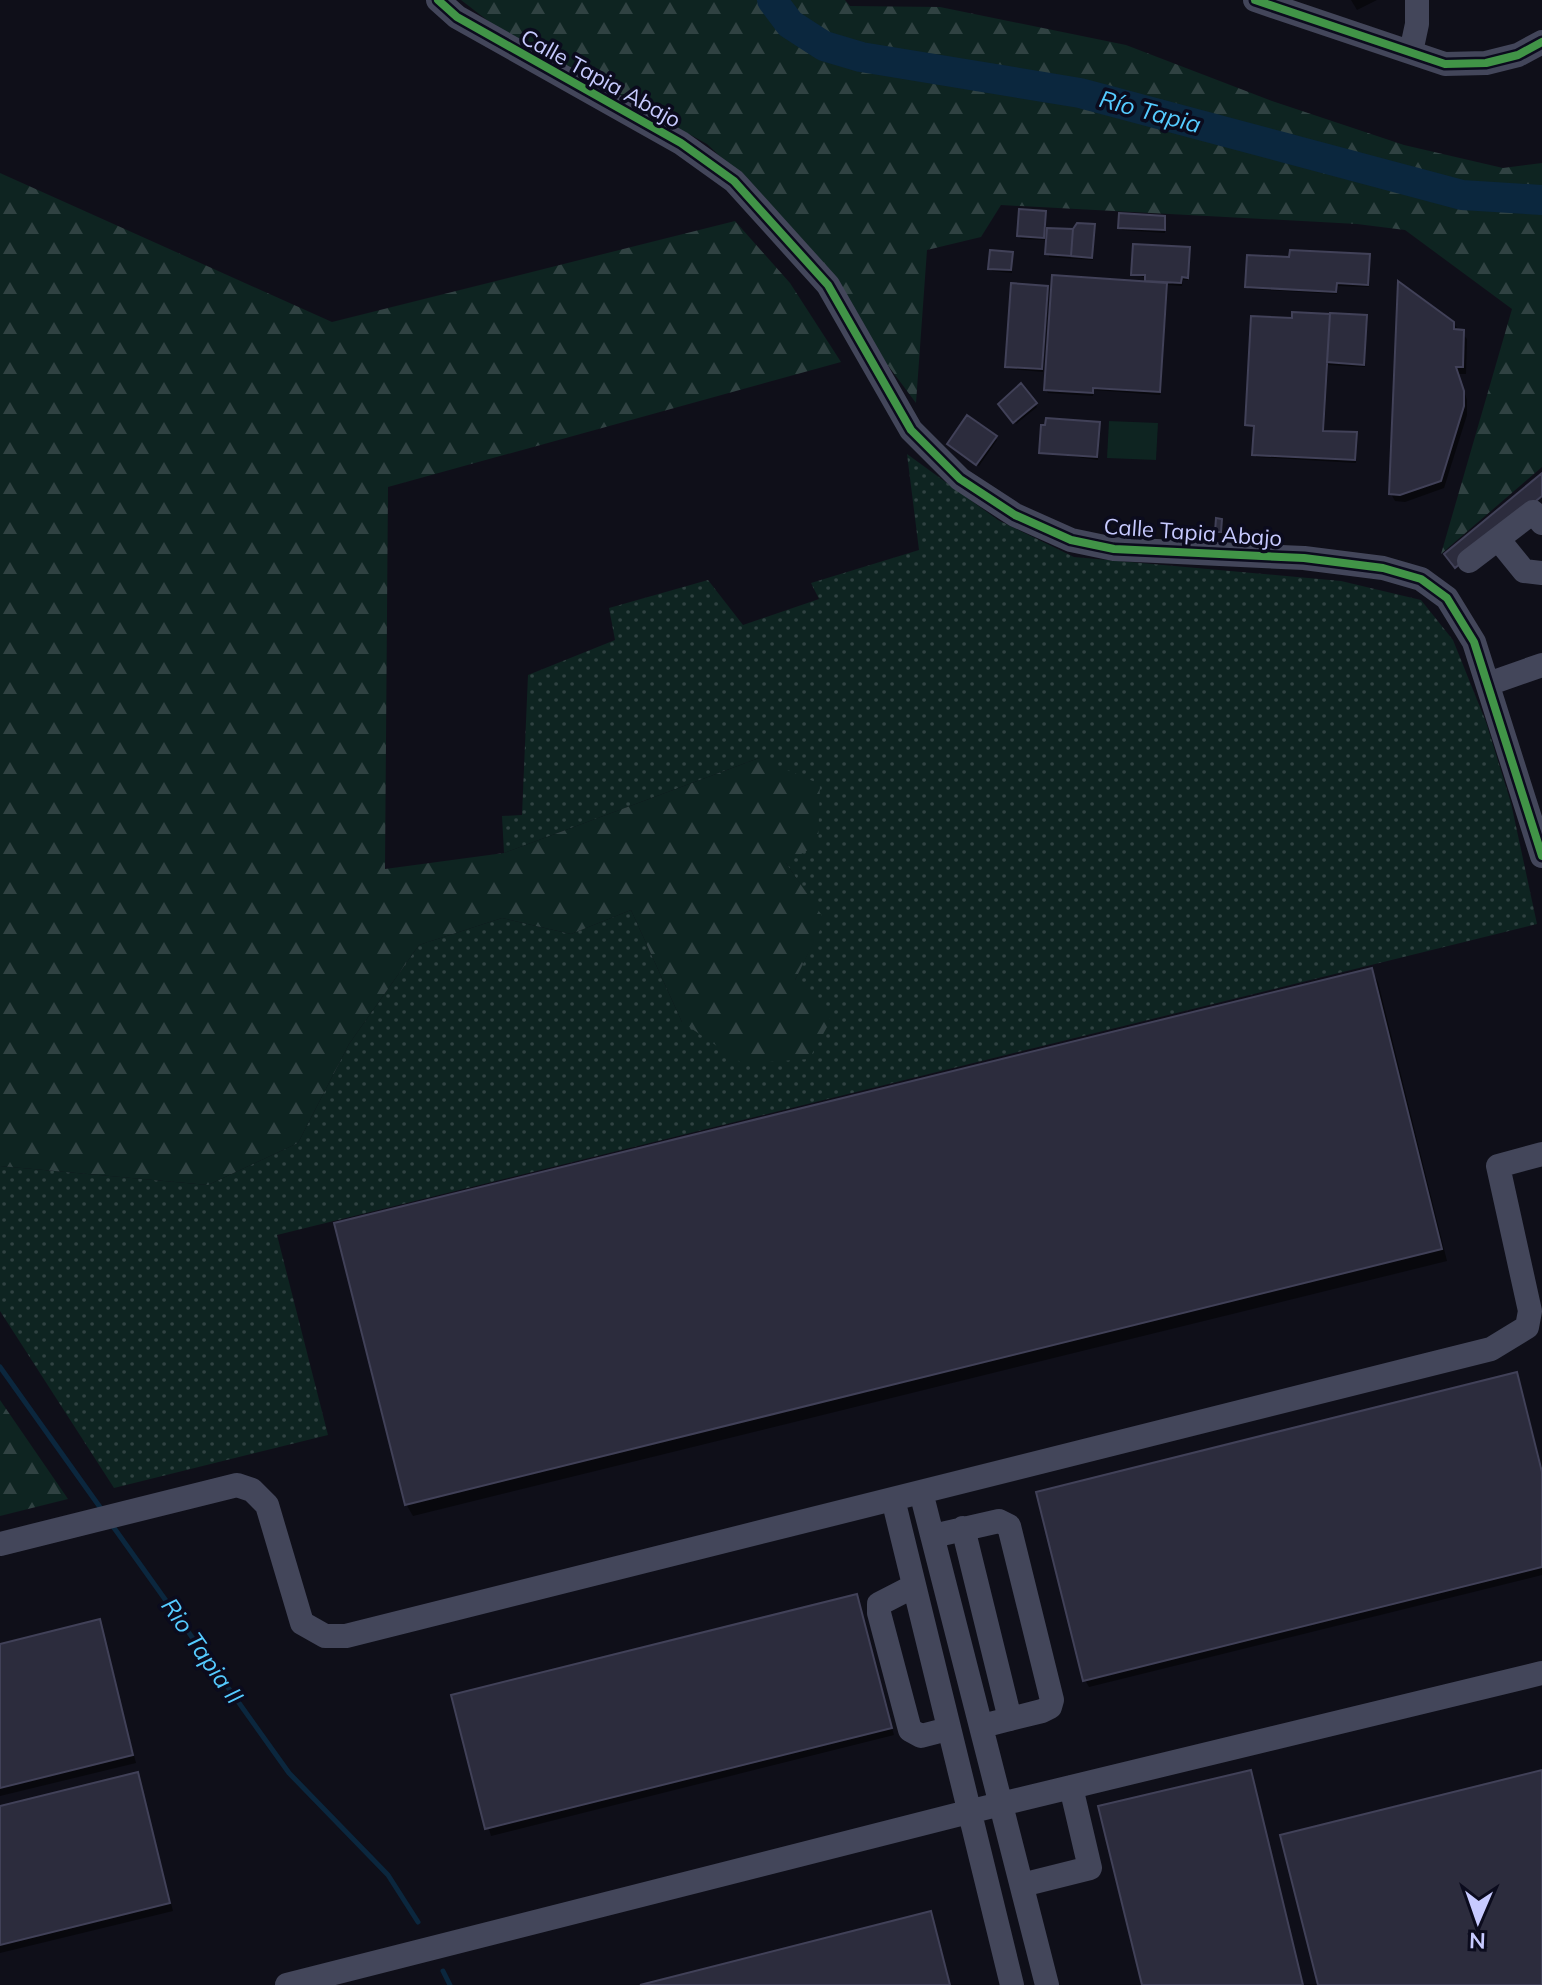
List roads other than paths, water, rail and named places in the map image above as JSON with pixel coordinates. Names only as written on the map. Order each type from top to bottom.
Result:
[{"type":"street","name":"Calle Tapia Abajo","points":[[438,0],[466,22],[681,143],[734,181],[828,285],[911,430],[960,479],[1015,515],[1071,540],[1114,549],[1304,558],[1383,568],[1421,579],[1447,598],[1463,618],[1488,684],[1542,856]]},
{"type":"street","points":[[1255,0],[1445,64],[1486,63],[1518,55],[1542,42]]},
{"type":"street","points":[[1411,52],[1417,24],[1417,0]]},
{"type":"street","points":[[1469,561],[1533,512],[1542,523]]},
{"type":"street","points":[[1498,539],[1524,571],[1542,573]]},
{"type":"street","points":[[1488,684],[1542,665]]},
{"type":"street","points":[[0,1544],[237,1485],[252,1490],[267,1505],[302,1623],[325,1636],[335,1636],[1491,1349],[1527,1327],[1530,1311],[1498,1166],[1542,1154]]},
{"type":"street","points":[[921,1492],[1047,1985]]},
{"type":"street","points":[[893,1499],[1012,1985]]},
{"type":"street","points":[[933,1536],[999,1521],[1009,1526],[1052,1700],[1050,1707],[1042,1711],[982,1726]]},
{"type":"street","points":[[963,1528],[1010,1719]]},
{"type":"street","points":[[914,1586],[885,1598],[879,1604],[879,1613],[910,1730],[921,1736],[948,1729]]},
{"type":"street","points":[[287,1985],[968,1812],[1542,1673]]},
{"type":"street","points":[[1022,1885],[1090,1868],[1071,1787]]},
{"type":"waterway","name":"Río Tapia","points":[[772,0],[790,24],[824,46],[861,57],[1080,93],[1462,195],[1542,200]]},
{"type":"waterway","name":"Rio Tapia II","points":[[0,1367],[102,1510]]},
{"type":"waterway","name":"Rio Tapia II","points":[[112,1525],[289,1773],[388,1875],[418,1922]]},
{"type":"waterway","name":"Rio Tapia II","points":[[443,1971],[450,1985]]}]
